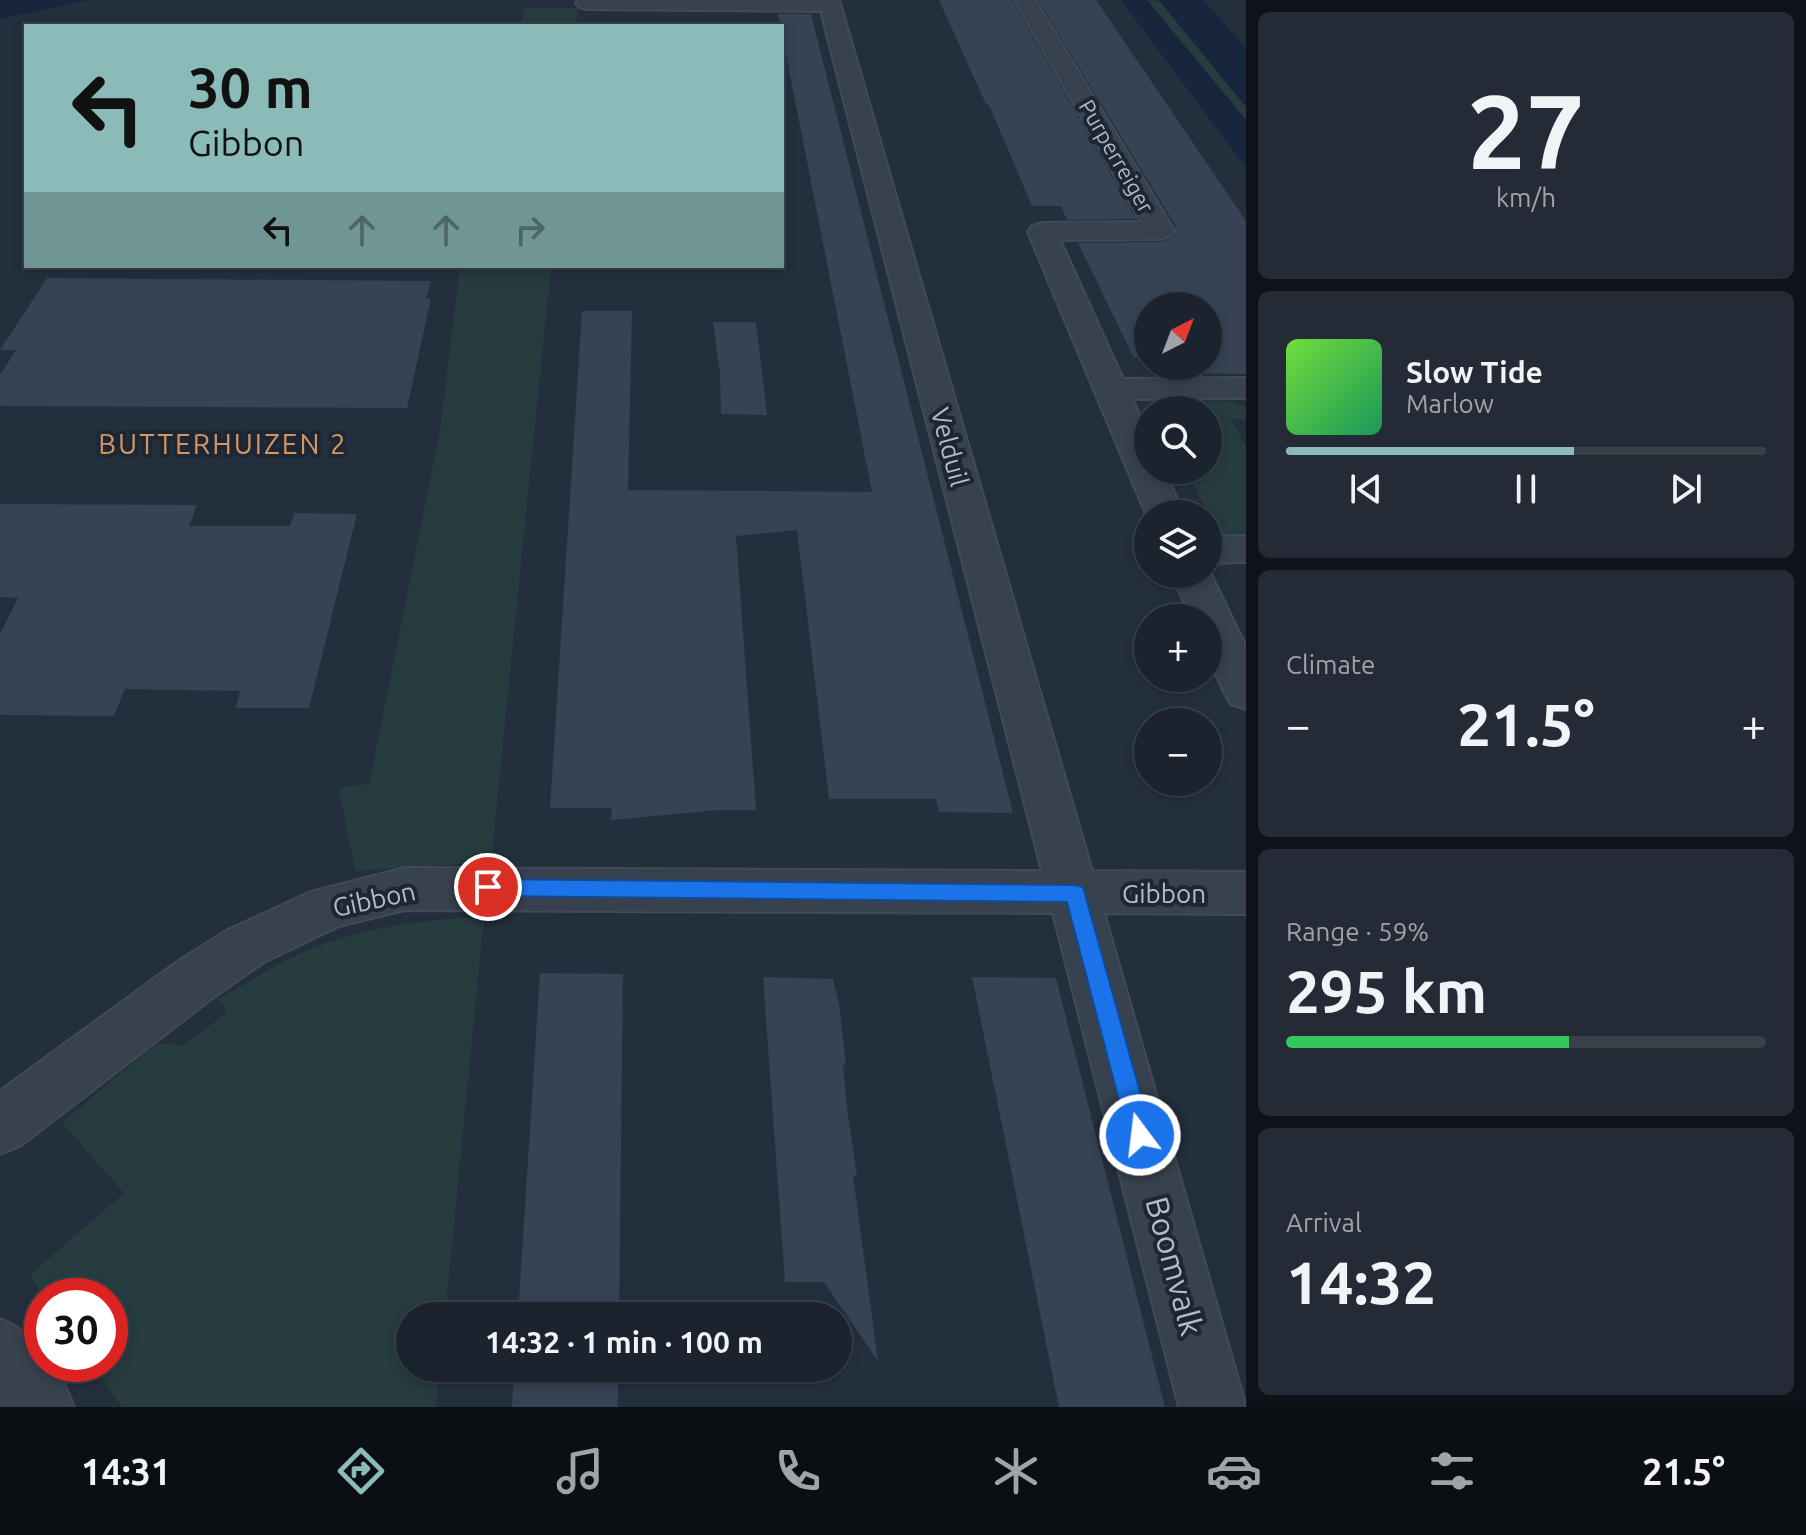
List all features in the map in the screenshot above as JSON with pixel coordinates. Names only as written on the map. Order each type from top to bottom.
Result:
[{"type":"street","name":"Purperreiger","points":[[1025,0],[1160,230],[1042,232],[1159,500]]},
{"type":"street","points":[[587,3],[830,2]]},
{"type":"street","name":"Velduil","points":[[830,2],[1075,893]]},
{"type":"street","points":[[1108,389],[1246,388]]},
{"type":"street","points":[[1222,550],[1246,549]]},
{"type":"street","points":[[1198,588],[1246,693]]},
{"type":"street","name":"Gibbon","points":[[0,1126],[216,965],[281,927],[365,897],[405,889],[1246,893]]},
{"type":"street","name":"Boomvalk","points":[[1075,893],[1213,1407]]},
{"type":"street","points":[[0,1352],[40,1407]]},
{"type":"green space","points":[[1147,0],[1161,3],[1246,107],[1246,120]]},
{"type":"green space","points":[[526,8],[578,8],[576,24],[521,24]]},
{"type":"green space","points":[[460,268],[551,268],[491,862],[355,871],[339,788],[369,784],[440,431]]},
{"type":"green space","points":[[1222,402],[1246,407],[1246,419],[1231,419],[1246,447],[1246,543],[1222,542],[1222,500],[1202,500],[1194,484],[1222,484]]},
{"type":"green space","points":[[484,917],[446,1302],[396,1302],[396,1382],[438,1382],[436,1407],[122,1407],[105,1382],[128,1382],[128,1278],[32,1278],[30,1275],[124,1193],[62,1123],[156,1044],[184,1045],[228,1012],[218,1000],[294,956],[341,938],[381,928]]},
{"type":"water","points":[[0,0],[89,0],[0,19]]},
{"type":"water","points":[[1121,0],[1147,0],[1246,120],[1246,168]]},
{"type":"water","points":[[1159,0],[1203,0],[1246,48],[1246,107]]},
{"type":"building","points":[[939,0],[1012,0],[1136,219],[1067,220],[1061,206],[1032,206]]},
{"type":"building","points":[[1038,0],[1096,0],[1246,221],[1246,374],[1222,374],[1222,292],[1134,292],[1134,358],[1078,243],[1161,242],[1172,238],[1177,228]]},
{"type":"building","points":[[778,14],[811,14],[1013,813],[939,812],[936,799],[829,799],[797,530],[736,536],[756,810],[719,810],[611,820],[612,808],[550,808],[582,311],[632,311],[628,490],[872,492],[784,45],[784,24],[780,24]]},
{"type":"building","points":[[47,278],[431,281],[426,298],[431,298],[407,408],[0,406],[0,375],[16,350],[0,350]]},
{"type":"building","points":[[713,322],[756,322],[767,415],[721,414],[720,374]]},
{"type":"building","points":[[0,504],[197,505],[189,526],[290,526],[294,513],[357,514],[309,708],[236,708],[240,691],[125,689],[114,716],[0,715],[0,634],[18,598],[0,597]]},
{"type":"building","points":[[540,973],[623,974],[619,1302],[519,1302]]},
{"type":"building","points":[[763,977],[833,979],[846,1065],[843,1065],[847,1108],[857,1176],[853,1176],[878,1361],[852,1323],[852,1302],[838,1302],[824,1282],[785,1282]]},
{"type":"building","points":[[972,977],[1056,978],[1165,1407],[1059,1407]]},
{"type":"building","points":[[513,1382],[618,1382],[618,1407],[512,1407]]},
{"type":"district","name":"BUTTERHUIZEN 2","points":[[223,443]]},
{"type":"route","points":[[488,887],[1075,893],[1140,1135]]}]
